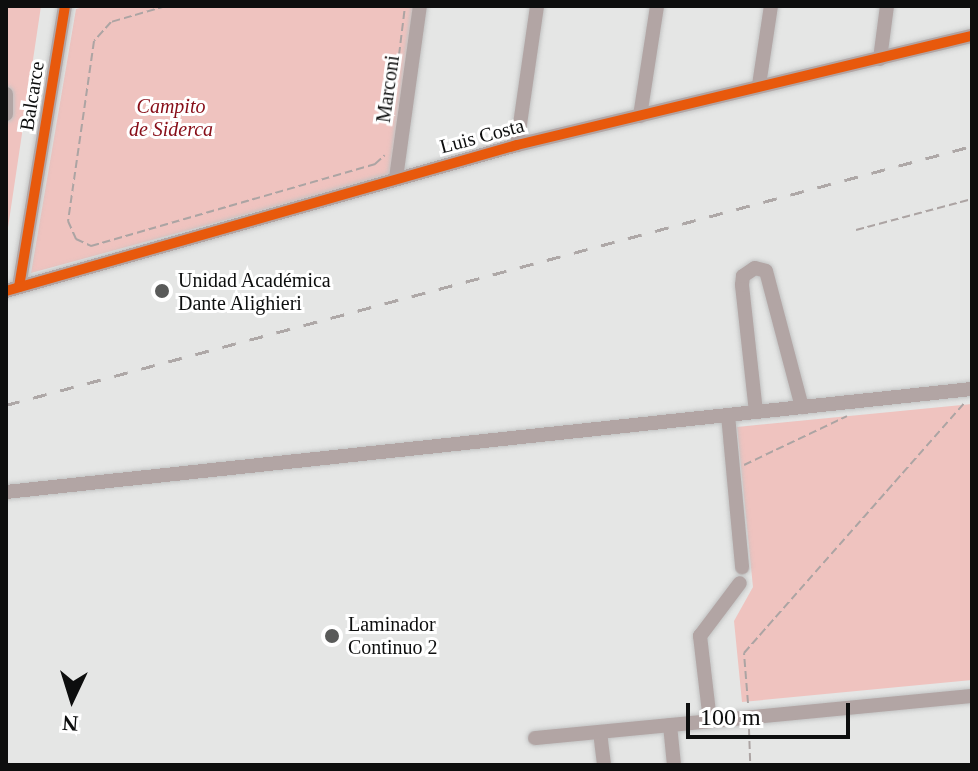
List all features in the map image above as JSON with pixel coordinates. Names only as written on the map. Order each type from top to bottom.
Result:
[{"type":"street","name":"Balcarce","points":[[12,289],[65,6]]},
{"type":"street","name":"Marconi","points":[[396,178],[420,6]]},
{"type":"street","points":[[517,145],[537,6]]},
{"type":"street","points":[[640,116],[657,6]]},
{"type":"street","points":[[759,85],[771,6]]},
{"type":"street","points":[[880,59],[887,6]]},
{"type":"street","name":"Luis Costa","points":[[12,289],[517,145],[972,36]]},
{"type":"street","points":[[6,94],[6,114]]},
{"type":"street","points":[[756,412],[742,285],[743,276],[755,268],[766,271],[802,407]]},
{"type":"street","points":[[6,492],[802,407],[972,392]]},
{"type":"street","points":[[728,415],[742,567]]},
{"type":"street","points":[[710,721],[700,636],[740,583]]},
{"type":"street","points":[[535,738],[972,696]]},
{"type":"street","points":[[670,725],[674,765]]},
{"type":"street","points":[[600,732],[604,765]]},
{"type":"path","points":[[166,6],[111,22],[94,41],[68,221],[76,239],[91,246],[375,164]]},
{"type":"path","points":[[856,230],[972,199]]},
{"type":"path","points":[[750,765],[744,653],[972,392]]},
{"type":"path","points":[[734,470],[857,412]]},
{"type":"green space","points":[[6,6],[41,6],[6,241]]},
{"type":"green space","name":"Campito de Siderca","points":[[87,6],[413,6],[391,175],[31,273],[76,9]]},
{"type":"green space","points":[[972,404],[972,680],[742,702],[734,621],[753,587],[737,427]]},
{"type":"railway","points":[[6,405],[972,146]]},
{"type":"cycle path","points":[[19,287],[65,6]]},
{"type":"cycle path","points":[[6,291],[517,145],[972,36]]},
{"type":"place","name":"Unidad Académica Dante Alighieri","points":[[162,291]]},
{"type":"place","name":"Laminador Continuo 2","points":[[332,636]]}]
